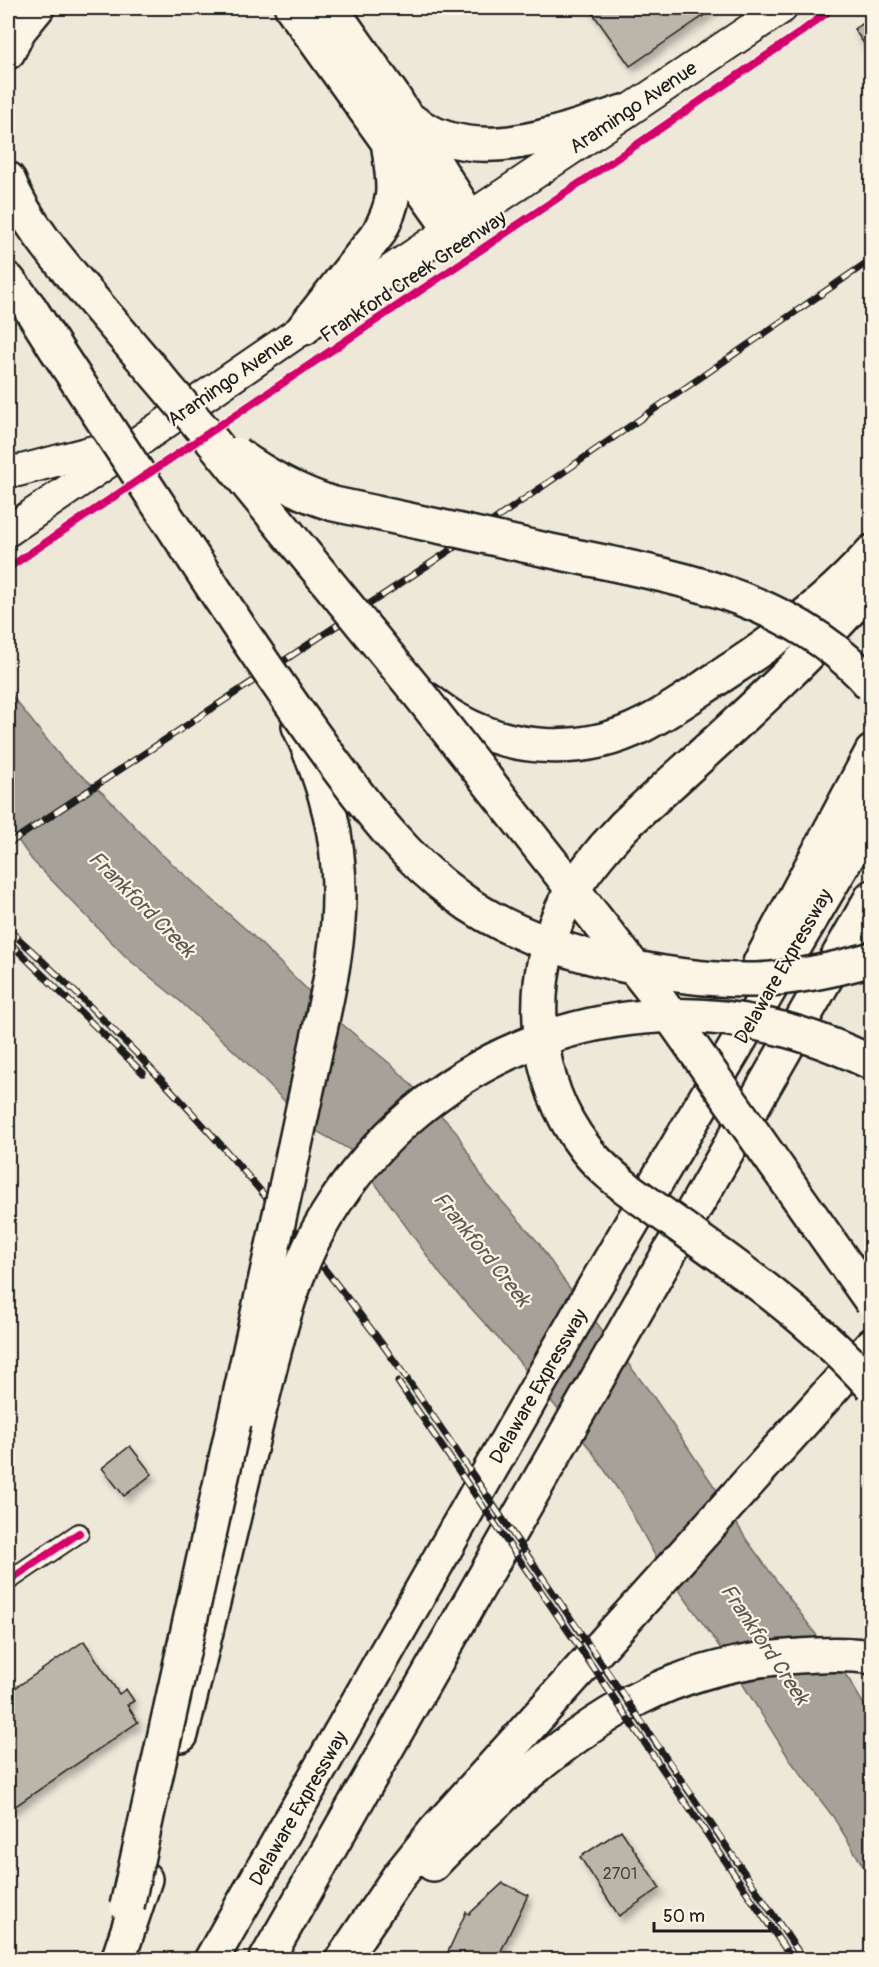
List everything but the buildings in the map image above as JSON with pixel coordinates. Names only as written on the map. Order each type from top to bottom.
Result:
[{"type":"highway","points":[[8,52],[19,30],[37,8]]},
{"type":"highway","points":[[292,8],[388,143],[460,224]]},
{"type":"highway","points":[[330,8],[404,115],[460,224]]},
{"type":"highway","points":[[404,115],[421,128],[442,138],[468,145],[490,146],[542,136],[623,112]]},
{"type":"highway","points":[[304,328],[378,234],[387,219],[395,191],[388,143]]},
{"type":"highway","points":[[8,179],[53,255],[205,432],[419,694],[655,994],[872,1302]]},
{"type":"highway","points":[[8,266],[30,308],[56,349],[289,703],[394,840],[423,869],[456,896],[490,917],[531,936],[577,952],[671,974],[716,979],[756,980],[838,969],[872,959]]},
{"type":"highway","points":[[8,280],[30,308]]},
{"type":"highway","points":[[205,432],[278,482],[304,495],[334,504],[671,577],[730,594],[759,606],[816,638],[843,658],[872,686]]},
{"type":"highway","points":[[419,694],[456,719],[523,744],[546,746],[597,742],[642,726],[763,649],[831,594],[872,552]]},
{"type":"highway","points":[[872,584],[810,652],[624,826],[605,847],[574,888],[563,907],[554,928],[542,977],[539,1001],[545,1062],[558,1104],[586,1149],[604,1169],[628,1189],[801,1318],[830,1343],[872,1386]]},
{"type":"highway","points":[[118,1959],[330,985],[337,941],[338,866],[326,795],[315,762],[289,703]]},
{"type":"highway","points":[[592,1291],[761,961],[872,752]]},
{"type":"highway","name":"Delaware Expressway","points":[[211,1959],[592,1291],[872,815]]},
{"type":"highway","points":[[266,1959],[872,897]]},
{"type":"highway","points":[[113,1959],[154,1845],[275,1345],[290,1297],[310,1245],[327,1215],[346,1186],[388,1136],[409,1115],[436,1094],[491,1061],[549,1036],[614,1021],[681,1015],[743,1021],[808,1036],[872,1063]]},
{"type":"highway","points":[[342,1959],[399,1876],[435,1831],[872,1345]]},
{"type":"highway","points":[[348,1959],[440,1856],[483,1815],[559,1748],[616,1710],[647,1693],[710,1669],[747,1661],[783,1657],[820,1654],[865,1656]]},
{"type":"main road","name":"Aramingo Avenue","points":[[8,531],[623,112],[782,8]]},
{"type":"main road","points":[[8,469],[18,471],[147,437]]},
{"type":"street","points":[[8,1581],[79,1533]]},
{"type":"water","name":"Frankford Creek","points":[[8,691],[64,761],[105,795],[158,851],[250,933],[342,1024],[394,1067],[455,1130],[485,1182],[538,1242],[562,1278],[653,1396],[720,1495],[746,1539],[850,1681],[871,1717],[871,1879],[834,1818],[790,1760],[719,1646],[657,1559],[621,1494],[591,1450],[516,1358],[441,1275],[352,1151],[311,1128],[246,1062],[181,1002],[128,959],[32,860],[8,826]]},
{"type":"railway","points":[[8,844],[452,549],[872,259]]},
{"type":"railway","points":[[8,929],[156,1073],[248,1176],[335,1282],[416,1392],[804,1960]]},
{"type":"railway","points":[[8,941],[143,1073]]},
{"type":"railway","points":[[398,1382],[793,1960]]},
{"type":"cycle path","name":"Frankford Creek Greenway","points":[[8,568],[626,152],[833,8]]},
{"type":"cycle path","points":[[8,1581],[79,1533]]}]
